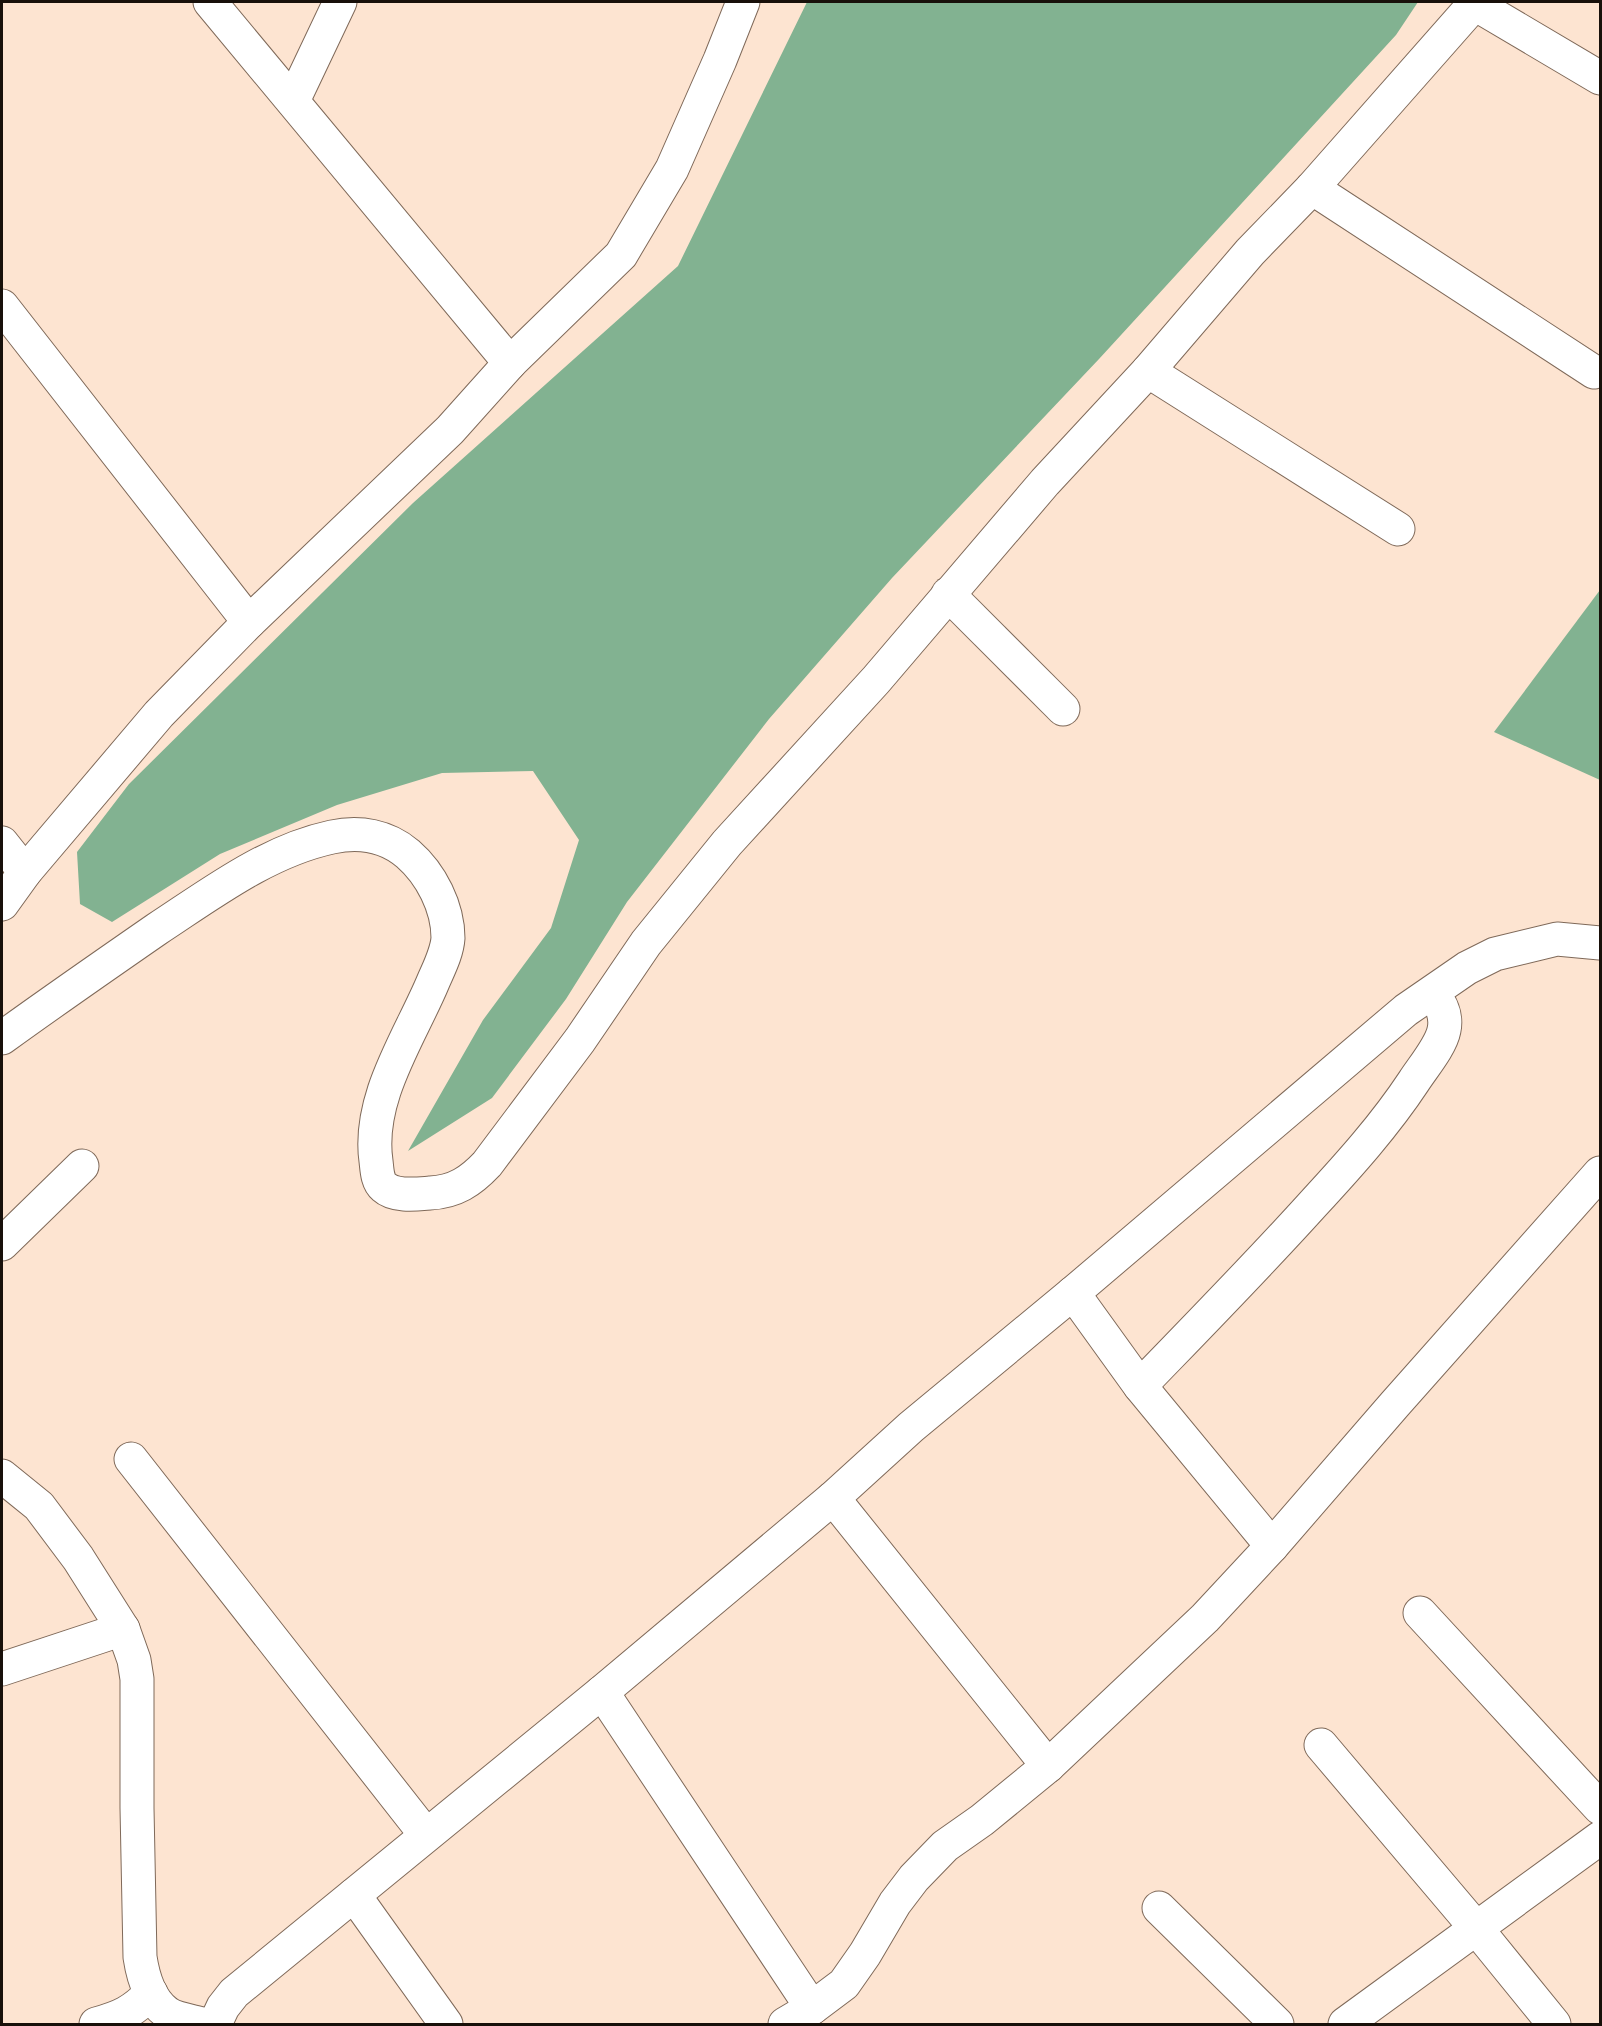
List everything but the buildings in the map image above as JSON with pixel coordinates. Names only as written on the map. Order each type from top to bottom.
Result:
[{"type":"street","points":[[210,2],[510,363]]},
{"type":"street","points":[[293,101],[340,2]]},
{"type":"street","points":[[2,904],[26,872],[159,714],[249,622],[450,430],[510,363],[621,255],[672,169],[720,60],[742,2]]},
{"type":"street","points":[[2,1038],[176,917],[255,866],[282,853],[332,837],[369,835],[382,839],[406,853],[429,879],[441,901],[448,938],[444,956],[426,998],[392,1068],[377,1118],[375,1151],[378,1177],[385,1188],[399,1193],[435,1193],[461,1186],[477,1175],[487,1164],[580,1040],[646,943],[720,852],[876,680],[1045,482],[1148,371],[1250,252],[1312,188],[1476,3],[1600,78]]},
{"type":"street","points":[[1312,188],[1594,372]]},
{"type":"street","points":[[2,306],[249,622]]},
{"type":"street","points":[[1148,371],[1398,529]]},
{"type":"street","points":[[948,594],[1063,709]]},
{"type":"street","points":[[2,843],[26,872]]},
{"type":"street","points":[[215,2025],[223,2007],[234,1993],[602,1692],[833,1498],[911,1426],[1073,1293],[1406,1010],[1467,968],[1495,954],[1557,939],[1600,943]]},
{"type":"street","points":[[1140,1386],[1272,1249],[1398,1106],[1429,1059],[1444,1030],[1445,1016],[1439,1001],[1432,993]]},
{"type":"street","points":[[2,1244],[82,1166]]},
{"type":"street","points":[[602,1692],[799,2016],[843,1984],[854,1972],[877,1931],[914,1878],[945,1846],[1048,1766],[1205,1618],[1272,1546],[1600,1173]]},
{"type":"street","points":[[1073,1293],[1140,1386],[1272,1546]]},
{"type":"street","points":[[131,1459],[426,1835]]},
{"type":"street","points":[[5,1481],[39,1506],[78,1558],[123,1629],[137,1679],[137,1808],[140,1957],[143,1977],[151,1993],[167,2014],[203,2025]]},
{"type":"street","points":[[833,1498],[1048,1766]]},
{"type":"street","points":[[1420,1613],[1600,1808]]},
{"type":"street","points":[[2,1669],[123,1629]]},
{"type":"street","points":[[1321,1744],[1476,1928],[1554,2025]]},
{"type":"street","points":[[1345,2025],[1600,1838]]},
{"type":"street","points":[[354,1895],[446,2025]]},
{"type":"street","points":[[1159,1908],[1277,2025]]},
{"type":"street","points":[[96,2025],[135,2009],[151,1993]]},
{"type":"green space","points":[[807,2],[1418,2],[1396,35],[1099,359],[892,578],[769,719],[627,902],[566,999],[492,1098],[408,1151],[483,1020],[551,928],[579,840],[533,771],[442,773],[337,805],[220,854],[112,922],[80,904],[77,852],[129,784],[413,503],[678,266]]},
{"type":"green space","points":[[1600,590],[1600,780],[1494,732]]}]
